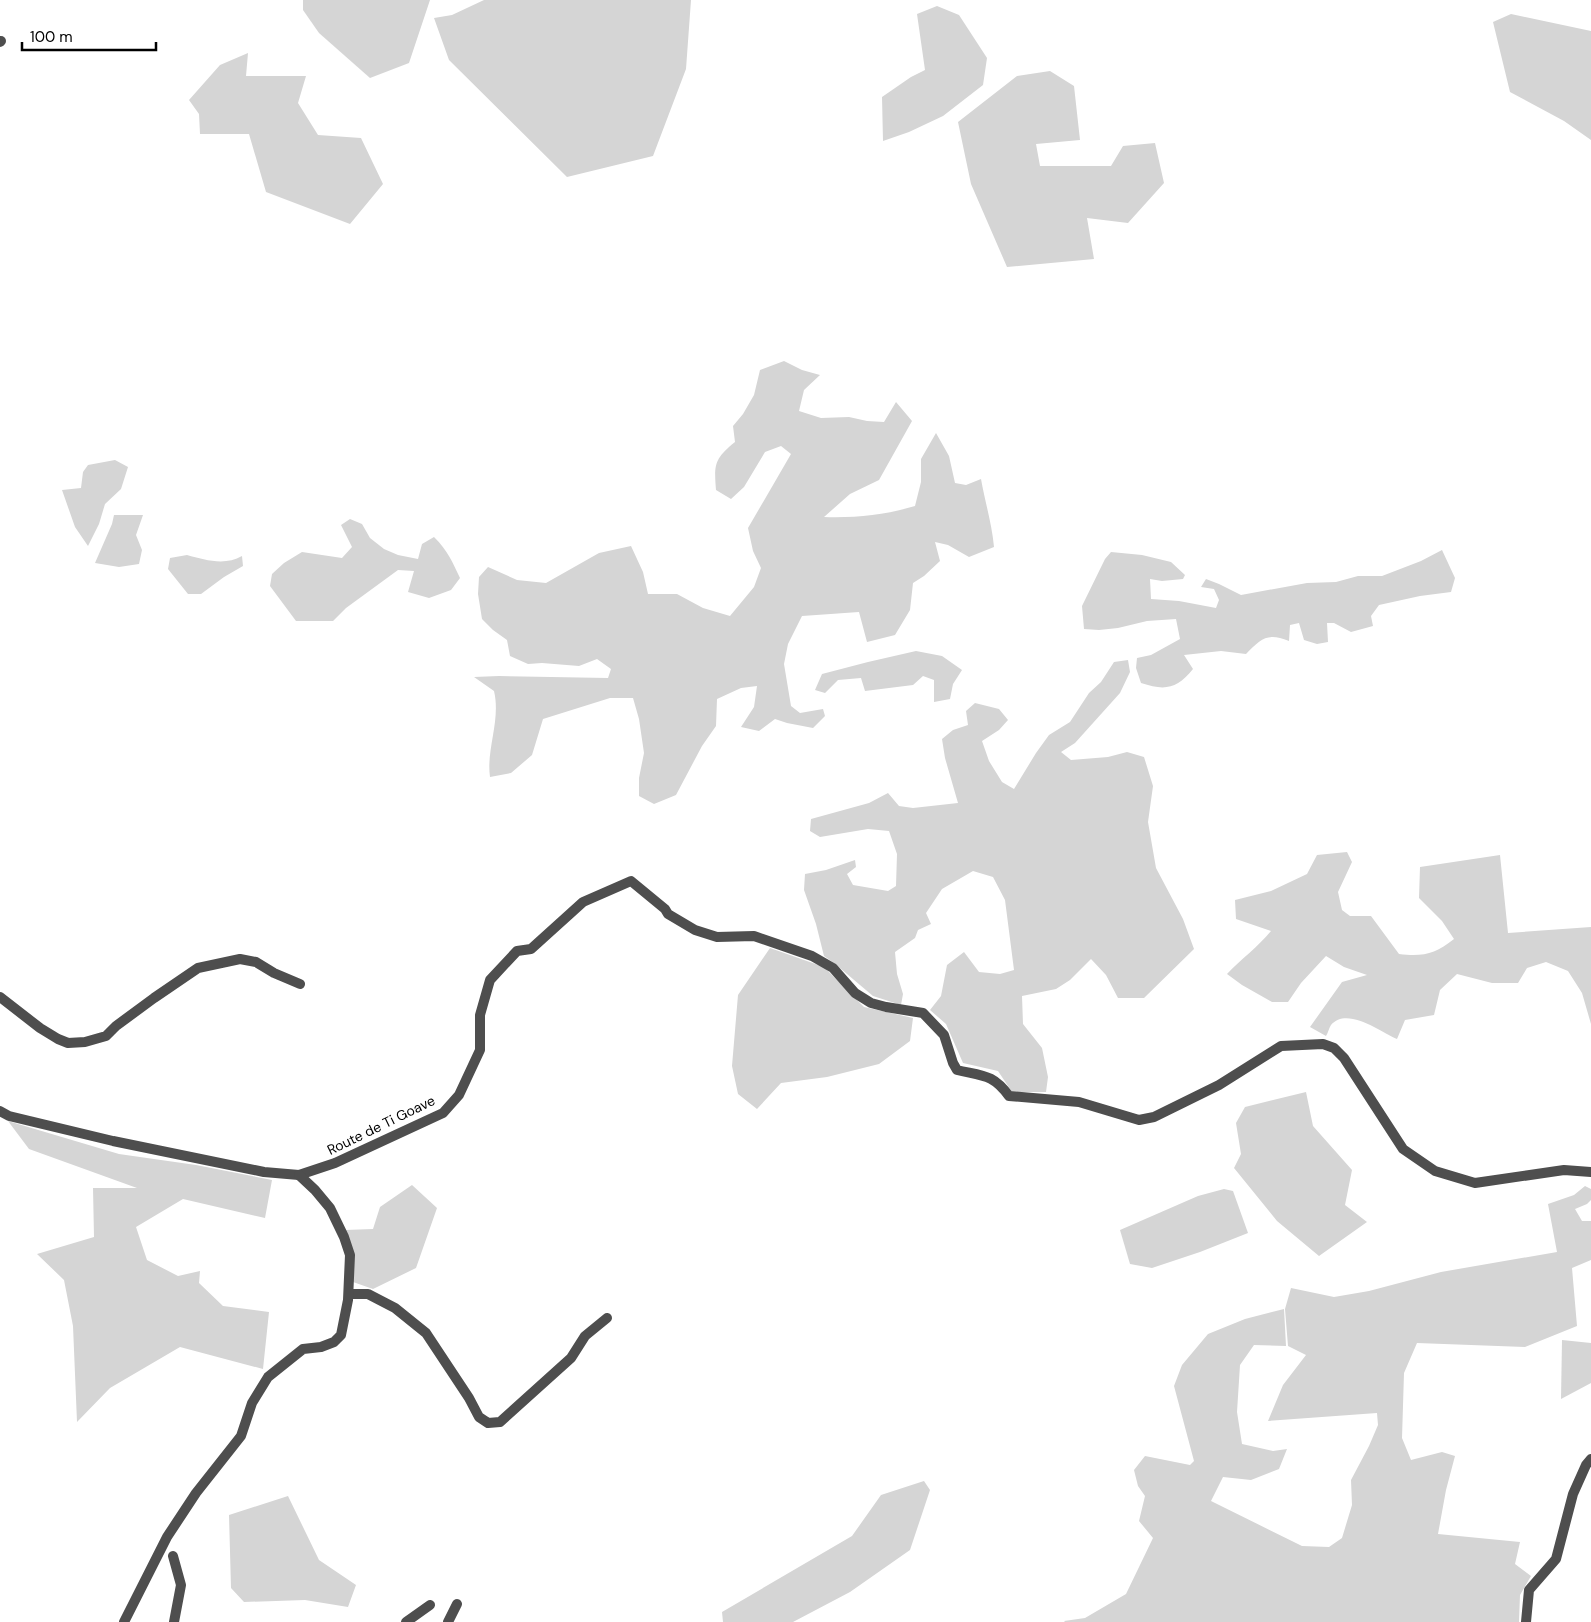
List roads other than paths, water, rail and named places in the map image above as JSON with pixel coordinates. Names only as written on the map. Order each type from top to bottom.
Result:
[{"type":"street","name":"Route de Ti Goave","points":[[0,1111],[9,1116],[113,1141],[264,1172],[298,1175],[335,1163],[443,1112],[459,1095],[480,1050],[480,1015],[490,980],[517,951],[531,949],[583,902],[631,881],[665,909],[668,914],[695,930],[717,937],[744,935],[764,938],[812,956],[833,968],[855,993],[871,1003],[923,1013],[944,1035],[952,1063],[957,1070],[991,1077],[1000,1084],[1009,1096],[1079,1102],[1139,1120],[1154,1117],[1219,1085],[1281,1046],[1323,1044],[1334,1048],[1344,1058],[1403,1149],[1435,1171],[1475,1183],[1564,1170],[1591,1172]]},
{"type":"street","points":[[0,997],[40,1028],[68,1043],[85,1042],[106,1036],[116,1026],[198,968],[240,959],[256,962],[300,984]]},
{"type":"street","points":[[124,1622],[167,1537],[196,1493],[241,1436],[252,1403],[268,1377],[303,1349],[321,1347],[334,1342],[341,1336],[349,1294],[350,1255],[344,1237],[330,1208],[315,1190],[298,1175]]},
{"type":"street","points":[[349,1294],[368,1294],[395,1308],[426,1333],[469,1398],[479,1417],[488,1423],[500,1422],[571,1358],[585,1336],[607,1318]]},
{"type":"street","points":[[1526,1622],[1529,1590],[1556,1559],[1573,1494],[1586,1465],[1591,1459]]},
{"type":"street","points":[[173,1556],[181,1585],[174,1622]]},
{"type":"street","points":[[448,1622],[457,1604]]},
{"type":"street","points":[[406,1622],[430,1605]]}]
